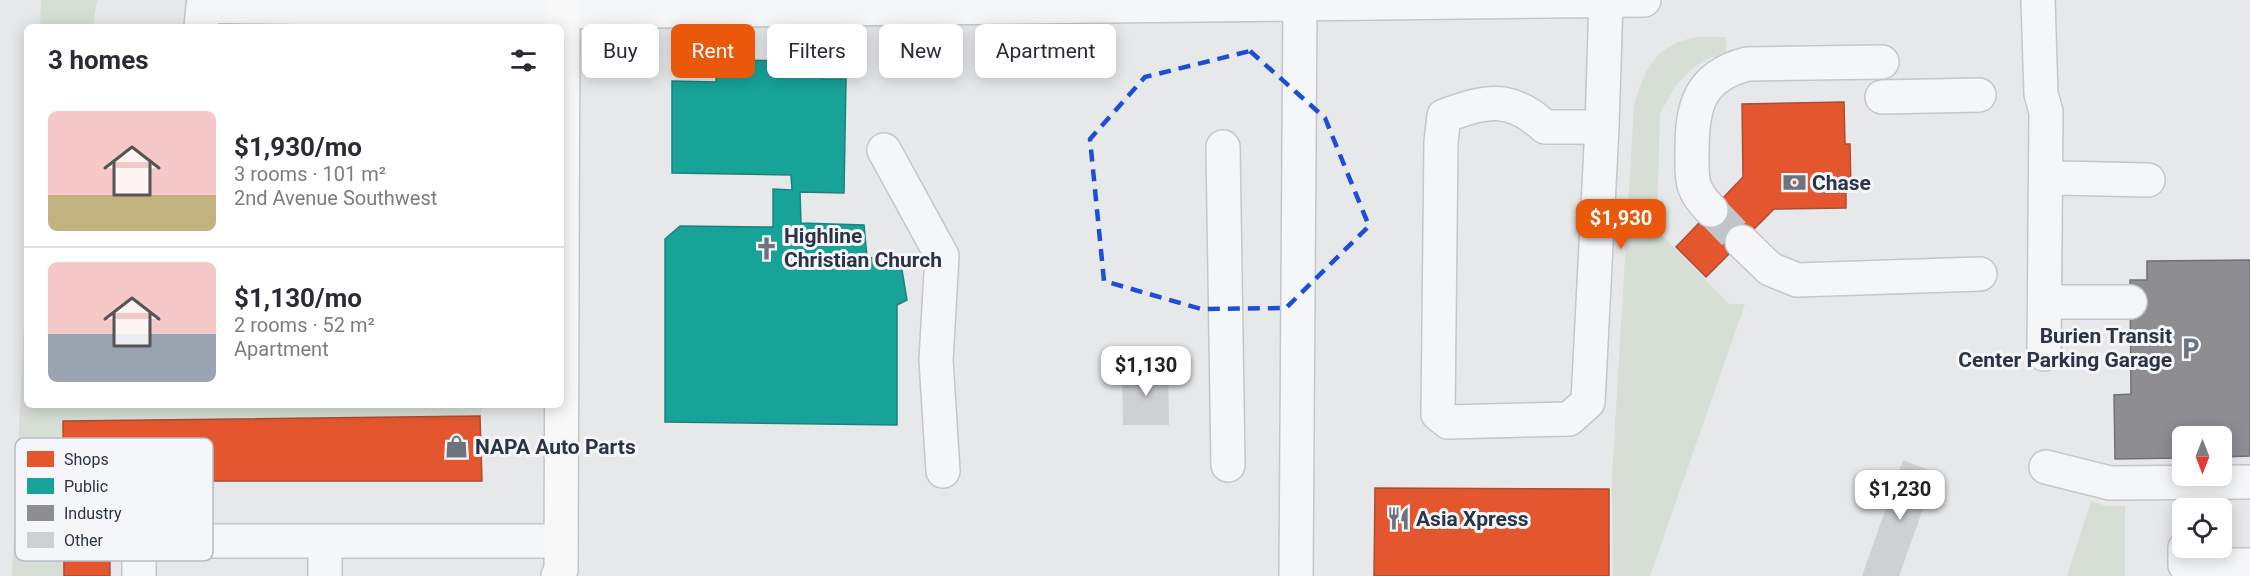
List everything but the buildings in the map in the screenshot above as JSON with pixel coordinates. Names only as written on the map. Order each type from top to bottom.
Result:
[{"type":"main road","points":[[563,6],[563,24]]},
{"type":"main road","points":[[561,408],[561,566]]},
{"type":"street","points":[[1602,127],[1545,127],[1532,114],[1502,101],[1474,105],[1444,116],[1441,142],[1438,414],[1448,422],[1569,419],[1588,402],[1602,127],[1606,0]]},
{"type":"street","points":[[202,16],[563,6],[1300,4],[1644,0]]},
{"type":"street","points":[[2038,0],[2041,94],[2046,112],[2044,354]]},
{"type":"street","points":[[2061,0],[2059,272],[2055,304],[2130,302]]},
{"type":"street","points":[[1296,576],[1300,4]]},
{"type":"street","points":[[1711,210],[1696,195],[1692,183],[1692,123],[1695,105],[1703,91],[1714,81],[1734,68],[1747,64],[1882,62]]},
{"type":"street","points":[[1882,97],[1979,95]]},
{"type":"street","points":[[1223,147],[1228,465]]},
{"type":"street","points":[[884,150],[942,256],[936,360],[943,471]]},
{"type":"street","points":[[2060,178],[2148,180]]},
{"type":"street","points":[[1742,242],[1770,269],[1797,280],[1980,274]]},
{"type":"street","points":[[2046,467],[2110,483],[2185,489],[2250,482]]},
{"type":"street","points":[[213,541],[324,541],[561,566]]},
{"type":"street","points":[[324,541],[324,576]]},
{"type":"street","points":[[2185,558],[2185,565],[2250,565]]},
{"type":"highlighted area","points":[[1250,51],[1325,118],[1369,226],[1286,308],[1201,309],[1104,281],[1090,139],[1145,77]]},
{"type":"shaded area","points":[[41,0],[97,0],[93,24],[40,24]]},
{"type":"shaded area","points":[[1697,37],[1726,37],[1726,53],[1707,59],[1691,69],[1675,87],[1660,113],[1657,230],[1729,304],[1745,304],[1650,576],[1613,576],[1612,477],[1634,105],[1643,80],[1654,60],[1671,45]]},
{"type":"shaded area","points":[[24,323],[24,408],[482,408],[480,416],[63,421],[63,438],[19,438]]},
{"type":"shaded area","points":[[2091,501],[2106,506],[2125,506],[2125,576],[2067,576]]},
{"type":"shaded area","points":[[15,513],[15,561],[64,561],[64,576],[12,576]]},
{"type":"tunnel","points":[[1711,210],[1742,242]]},
{"type":"place","name":"Chase","points":[[1794,183]]},
{"type":"place","name":"Highline Christian Church","points":[[766,248]]},
{"type":"place","name":"Burien Transit Center Parking Garage","points":[[2190,348]]},
{"type":"place","name":"NAPA Auto Parts","points":[[457,447]]},
{"type":"place","name":"Asia Xpress","points":[[1398,519]]}]
